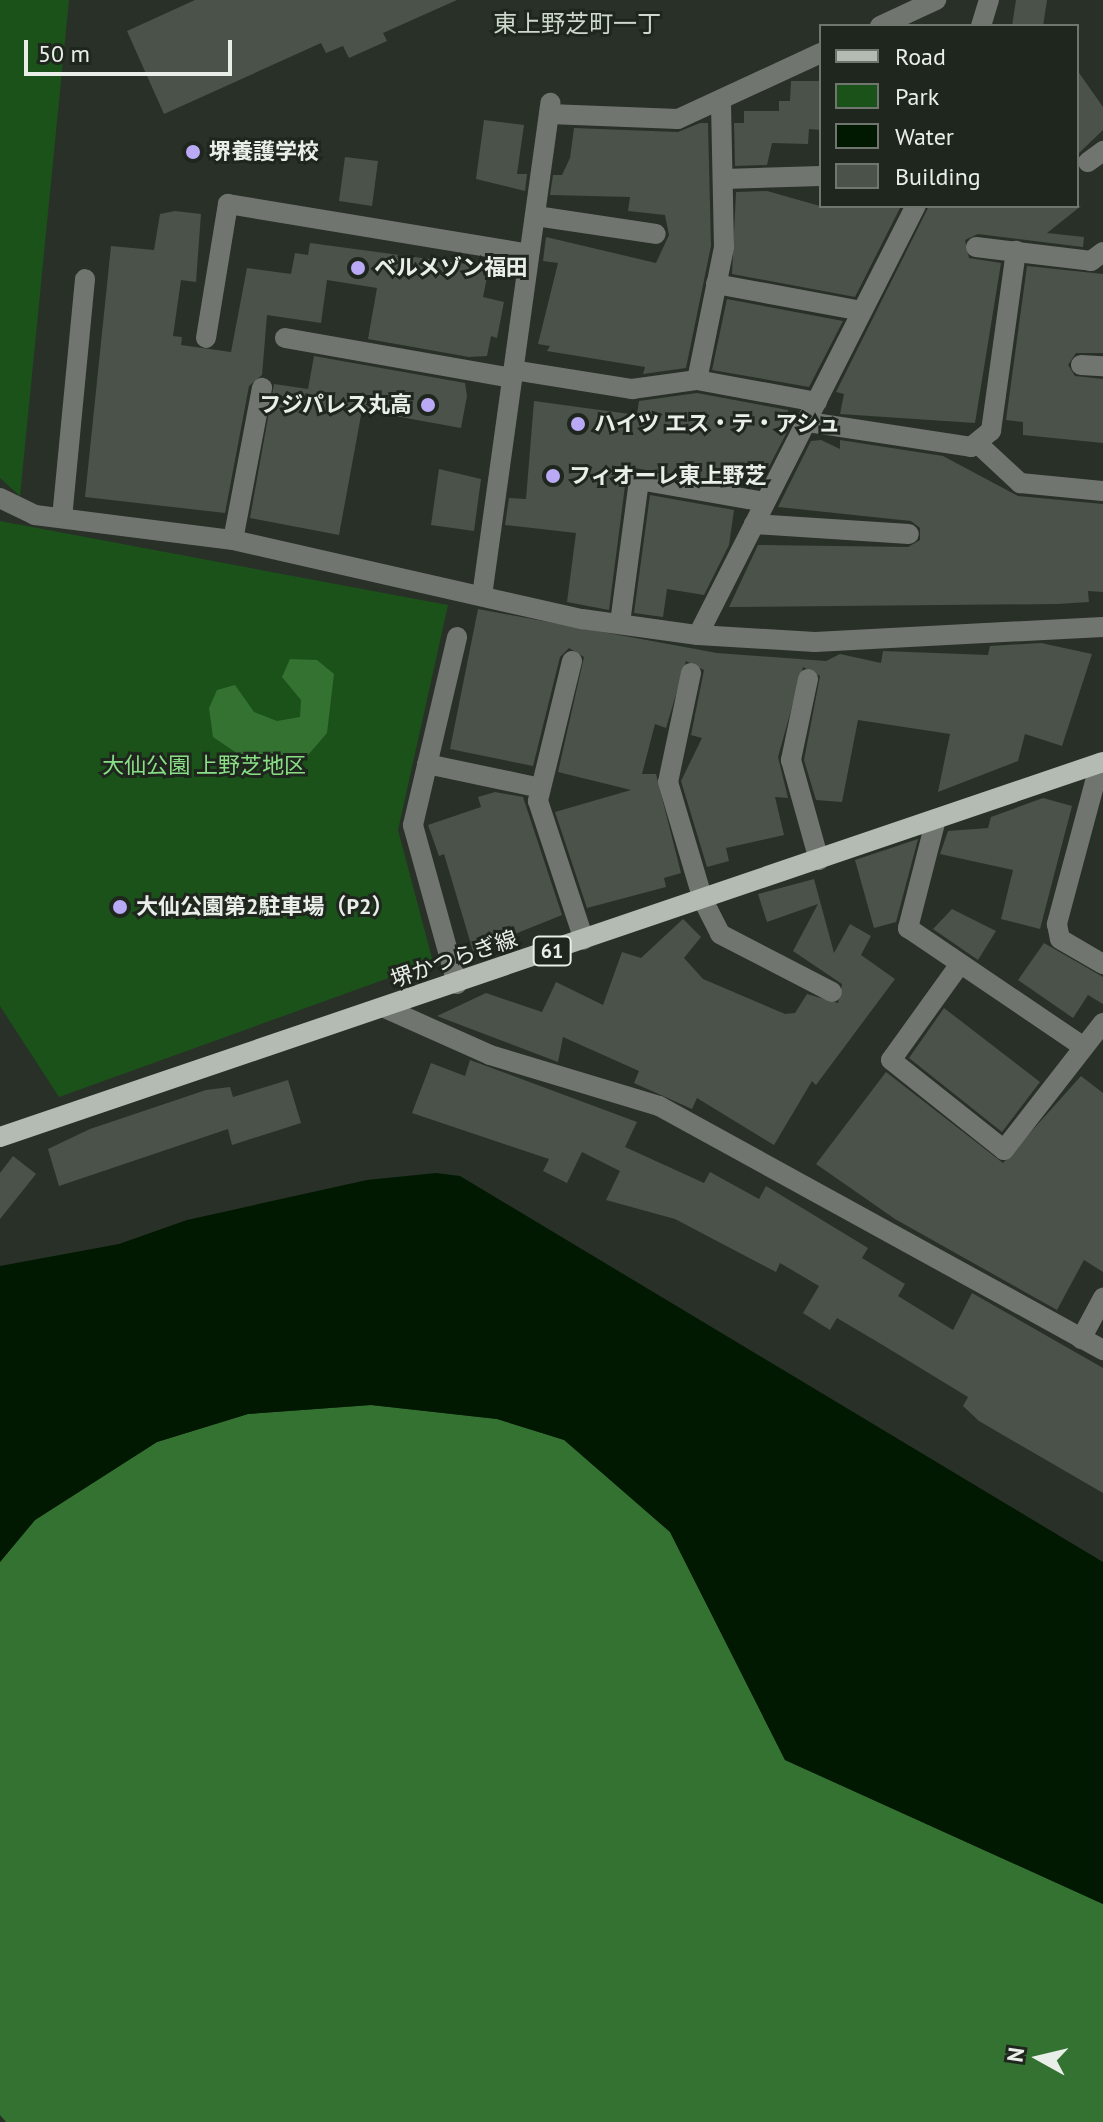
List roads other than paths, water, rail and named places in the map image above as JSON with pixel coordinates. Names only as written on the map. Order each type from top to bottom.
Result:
[{"type":"main road","name":"堺かつらぎ線","points":[[0,1137],[1102,762]]},
{"type":"street","points":[[884,24],[936,0]]},
{"type":"street","points":[[982,24],[989,0]]},
{"type":"street","points":[[482,596],[550,108],[678,119],[819,54]]},
{"type":"street","points":[[697,380],[716,284],[724,179],[721,101]]},
{"type":"street","points":[[724,179],[819,176]]},
{"type":"street","points":[[206,338],[228,204],[529,254]]},
{"type":"street","points":[[698,635],[915,208]]},
{"type":"street","points":[[536,216],[656,234]]},
{"type":"street","points":[[976,247],[1091,261],[1103,252]]},
{"type":"street","points":[[977,443],[991,431],[1016,251]]},
{"type":"street","points":[[62,518],[85,279]]},
{"type":"street","points":[[716,284],[861,311]]},
{"type":"street","points":[[285,338],[512,374],[632,389],[697,380],[817,402]]},
{"type":"street","points":[[1081,365],[1103,366]]},
{"type":"street","points":[[233,540],[262,388]]},
{"type":"street","points":[[808,422],[977,443],[1020,483],[1103,491]]},
{"type":"street","points":[[620,623],[639,480],[765,502]]},
{"type":"street","points":[[0,498],[21,512],[233,540],[482,596],[698,635],[815,642],[1103,627]]},
{"type":"street","points":[[754,524],[909,534]]},
{"type":"street","points":[[457,637],[413,825],[457,984]]},
{"type":"street","points":[[572,661],[538,801],[584,940]]},
{"type":"street","points":[[691,673],[668,782],[703,900],[720,934],[832,992]]},
{"type":"street","points":[[808,679],[791,760],[819,860]]},
{"type":"street","points":[[1102,762],[1057,924],[1060,939],[1103,964]]},
{"type":"street","points":[[427,764],[541,788]]},
{"type":"street","points":[[936,819],[908,928],[1084,1047]]},
{"type":"street","points":[[960,964],[891,1060],[1004,1150],[1103,1023]]},
{"type":"street","points":[[385,1008],[490,1055],[659,1106],[1103,1350]]},
{"type":"street","points":[[1081,1339],[1103,1298]]},
{"type":"water","points":[[436,1173],[460,1176],[1103,1562],[1103,1904],[785,1760],[670,1532],[564,1440],[497,1419],[371,1405],[248,1414],[157,1442],[35,1520],[0,1562],[0,1266],[119,1244],[187,1220],[367,1180]]},
{"type":"place","name":"堺養護学校","points":[[193,152]]},
{"type":"place","name":"ベルメゾン福田","points":[[358,268]]},
{"type":"place","name":"フジパレス丸高","points":[[428,405]]},
{"type":"place","name":"ハイツ エス・テ・アシュ","points":[[578,424]]},
{"type":"place","name":"フィオーレ東上野芝","points":[[553,476]]},
{"type":"place","name":"大仙公園第2駐車場（P2）","points":[[120,907]]},
{"type":"district","name":"東上野芝町一丁","points":[[577,24]]},
{"type":"park label","name":"大仙公園 上野芝地区","points":[[204,766]]}]
